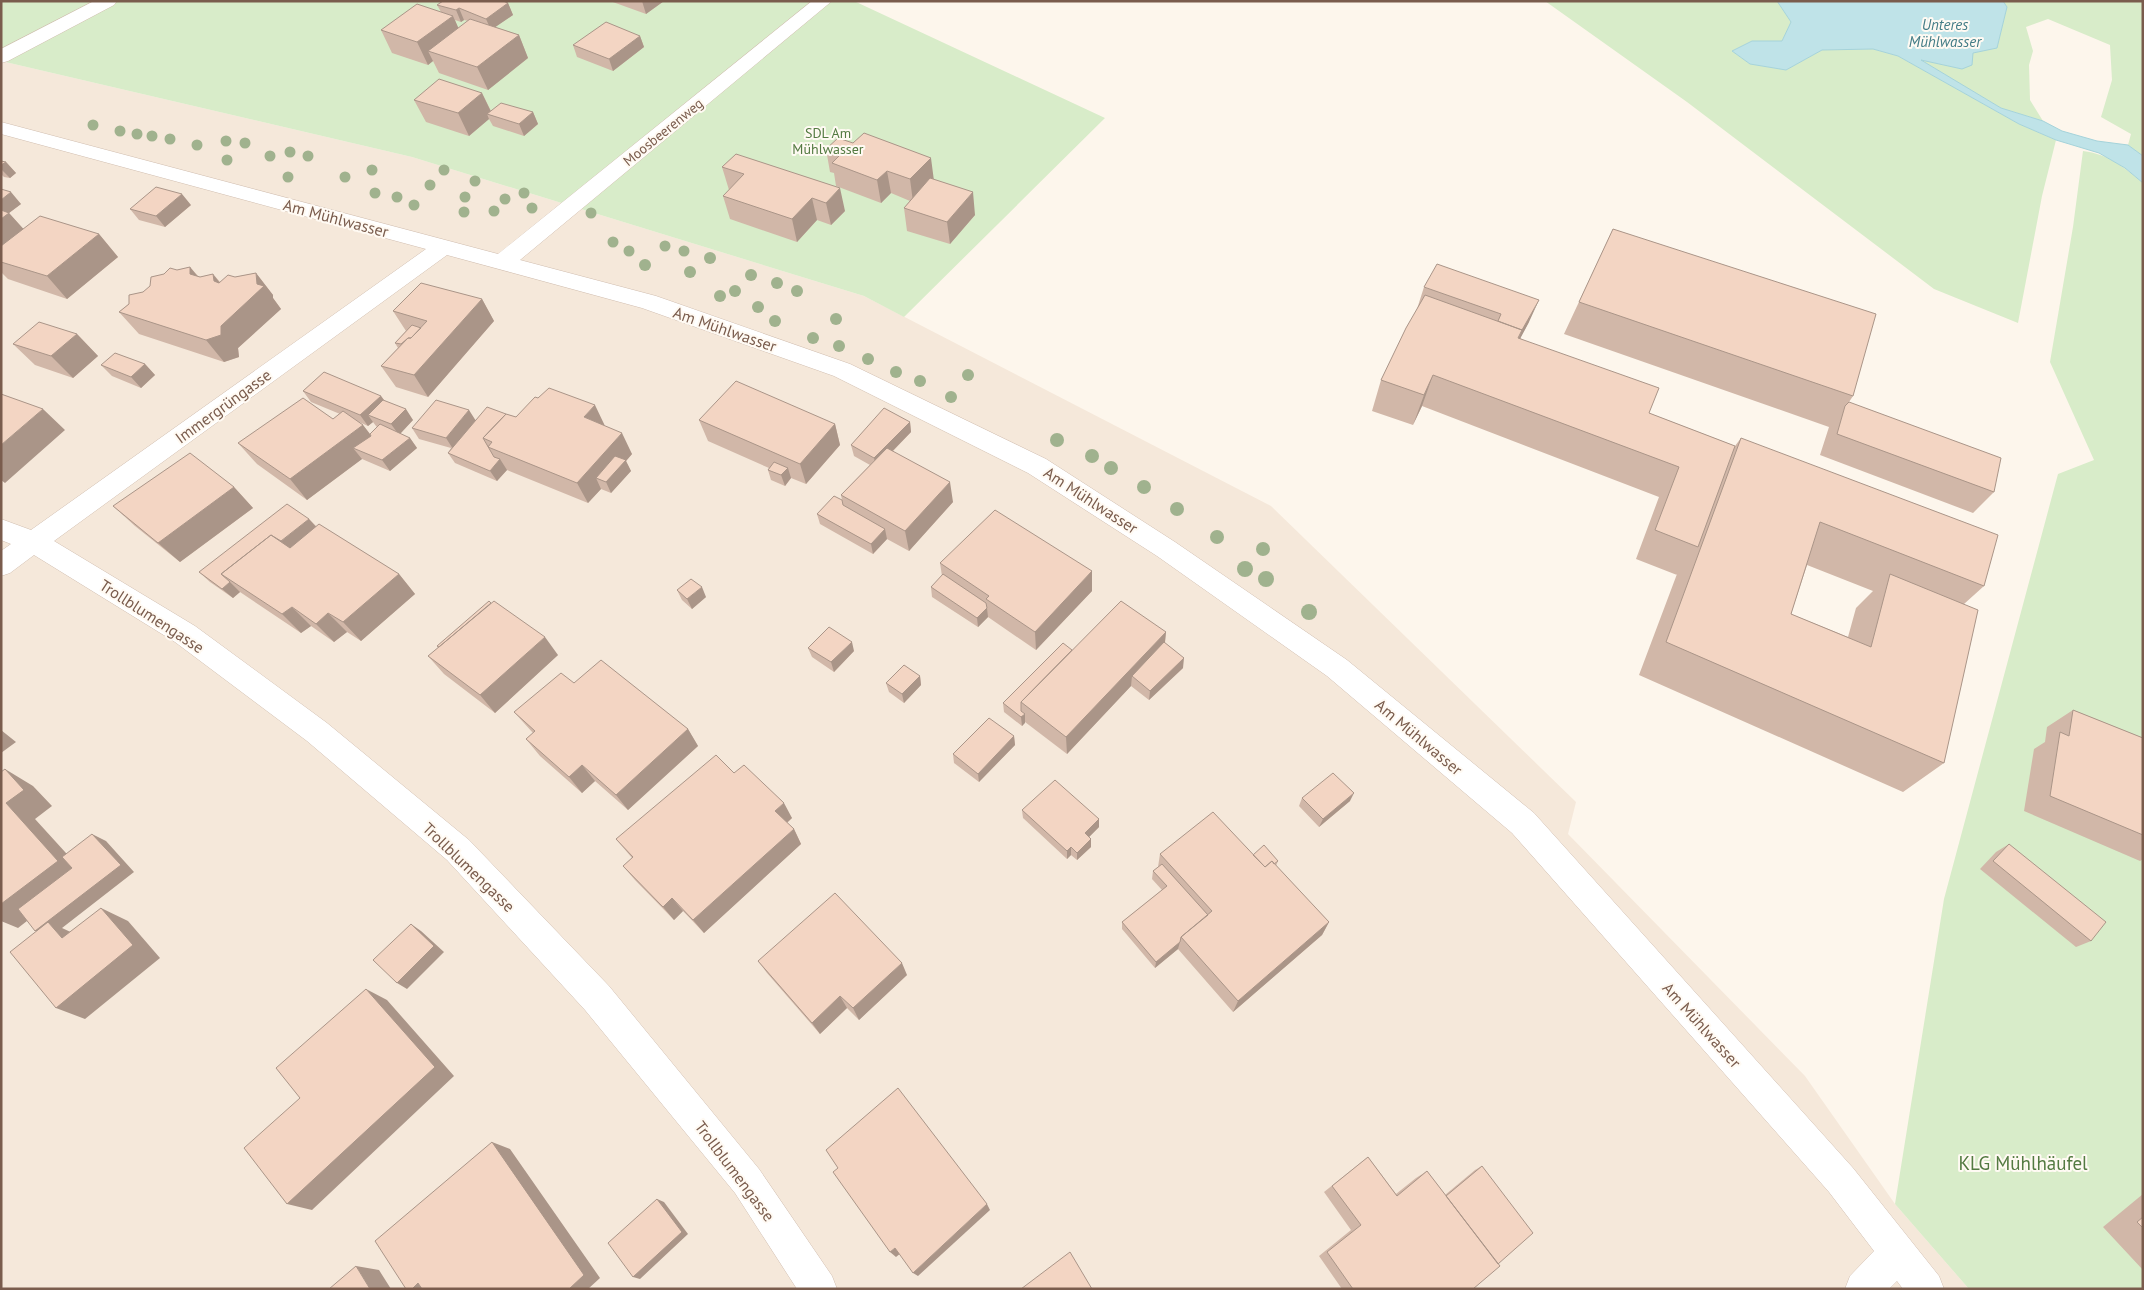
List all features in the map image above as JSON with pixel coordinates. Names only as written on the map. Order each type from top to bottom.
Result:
[{"type":"street","points":[[1,57],[108,1]]},
{"type":"street","name":"Moosbeerenweg","points":[[503,262],[822,1]]},
{"type":"street","name":"Am Mühlwasser","points":[[1,128],[648,302],[851,374],[1037,466],[1166,549],[1337,668],[1523,824],[1841,1180],[1926,1289]]},
{"type":"street","name":"Immergrüngasse","points":[[1,565],[444,248]]},
{"type":"street","name":"Trollblumengasse","points":[[1,529],[34,542],[184,634],[318,732],[458,850],[597,998],[716,1142],[747,1181],[819,1289]]},
{"type":"street","points":[[1863,1289],[1898,1253]]},
{"type":"shaded area","points":[[1,61],[412,157],[864,296],[1271,506],[1576,802],[1568,834],[1805,1076],[1895,1204],[1969,1289],[1,1289]]},
{"type":"green space","name":"SDL Am Mühlwasser","points":[[1,1],[854,1],[1105,118],[904,317],[864,296],[412,157],[1,61]]},
{"type":"green space","points":[[1545,1],[1777,1],[1791,22],[1782,41],[1752,41],[1732,51],[1750,64],[1786,70],[1822,50],[1873,49],[1898,56],[2019,124],[2056,140],[2042,196],[2018,323],[1934,289],[1687,102]]},
{"type":"green space","points":[[2003,1],[2143,1],[2143,156],[2128,145],[2131,134],[2101,117],[2112,80],[2110,45],[2048,19],[2026,27],[2033,51],[2029,65],[2030,100],[2043,121],[2001,108],[1919,59],[1962,69],[1973,53],[1997,47],[2007,7]]},
{"type":"green space","name":"KLG Mühlhäufel","points":[[2083,151],[2108,158],[2143,183],[2143,1289],[1969,1289],[1895,1204],[1944,899],[2058,474],[2094,460],[2050,362],[2073,227]]},
{"type":"water","name":"Unteres Mühlwasser","points":[[1777,1],[2003,1],[2007,7],[1997,48],[1973,53],[1972,65],[1962,69],[1921,60],[2001,108],[2043,121],[2062,131],[2097,141],[2128,145],[2143,156],[2143,183],[2125,168],[2099,153],[2056,140],[2019,124],[1898,56],[1873,49],[1822,50],[1786,70],[1750,64],[1732,51],[1752,41],[1782,41],[1791,22]]},
{"type":"building","points":[[443,1],[503,1],[508,3],[486,19],[459,8],[456,10],[437,5]]},
{"type":"building","points":[[417,4],[453,16],[417,42],[381,30]]},
{"type":"building","points":[[470,19],[519,35],[477,67],[428,51]]},
{"type":"building","points":[[606,22],[640,36],[609,59],[573,45]]},
{"type":"building","points":[[439,79],[482,93],[458,113],[414,100]]},
{"type":"building","points":[[501,103],[533,112],[519,124],[487,114]]},
{"type":"building","points":[[864,133],[931,158],[910,179],[887,171],[877,180],[832,163],[840,155],[826,149],[838,138],[853,143]]},
{"type":"building","points":[[736,154],[840,188],[826,203],[812,198],[792,219],[723,196],[744,174],[722,167]]},
{"type":"building","points":[[930,178],[973,192],[947,222],[904,208]]},
{"type":"building","points":[[156,187],[182,194],[156,216],[130,209]]},
{"type":"building","points":[[1,189],[11,192],[1,200]]},
{"type":"building","points":[[1,210],[9,213],[1,219]]},
{"type":"building","points":[[40,216],[99,234],[47,276],[1,262],[1,246]]},
{"type":"building","points":[[1613,229],[1876,314],[1853,396],[1579,302]]},
{"type":"building","points":[[1437,264],[1539,300],[1522,330],[1498,321],[1501,314],[1424,287]]},
{"type":"building","points":[[190,267],[190,274],[200,277],[213,274],[214,281],[219,283],[228,275],[235,277],[256,273],[257,284],[264,286],[221,326],[221,335],[206,340],[119,312],[129,304],[129,295],[143,292],[150,286],[151,277],[164,274],[170,268],[177,270]]},
{"type":"building","points":[[421,283],[482,299],[414,375],[381,366],[427,321],[393,311]]},
{"type":"building","points":[[1425,295],[1522,330],[1518,338],[1659,388],[1649,413],[1735,446],[1698,547],[1655,530],[1679,467],[1433,375],[1424,395],[1381,380],[1406,328]]},
{"type":"building","points":[[39,322],[77,334],[51,356],[13,344]]},
{"type":"building","points":[[412,325],[421,328],[411,338],[408,338],[401,344],[395,343]]},
{"type":"building","points":[[115,353],[145,364],[131,377],[101,365]]},
{"type":"building","points":[[324,372],[381,396],[360,415],[303,391]]},
{"type":"building","points":[[736,381],[835,424],[800,464],[699,420]]},
{"type":"building","points":[[549,388],[595,405],[584,417],[622,433],[577,483],[488,447],[492,442],[483,438],[506,414],[516,417],[535,397],[538,398]]},
{"type":"building","points":[[1,394],[43,409],[1,445]]},
{"type":"building","points":[[303,398],[333,419],[343,411],[363,425],[290,479],[238,443]]},
{"type":"building","points":[[383,400],[406,409],[391,424],[368,415]]},
{"type":"building","points":[[436,400],[469,410],[446,438],[412,428]]},
{"type":"building","points":[[1849,402],[2001,458],[1994,492],[1837,434],[1845,406]]},
{"type":"building","points":[[487,407],[506,414],[483,438],[494,457],[500,459],[490,471],[448,453]]},
{"type":"building","points":[[884,408],[910,422],[874,458],[851,445]]},
{"type":"building","points":[[380,424],[410,438],[382,460],[353,448],[371,436],[370,434]]},
{"type":"building","points":[[1741,438],[1998,535],[1984,586],[1820,522],[1791,614],[1871,647],[1890,574],[1978,610],[1944,763],[1666,642]]},
{"type":"building","points":[[887,448],[950,482],[905,531],[841,495]]},
{"type":"building","points":[[190,453],[234,487],[158,543],[113,506]]},
{"type":"building","points":[[615,456],[626,460],[606,482],[596,478]]},
{"type":"building","points":[[774,462],[788,468],[781,475],[768,470]]},
{"type":"building","points":[[834,496],[842,500],[843,505],[885,529],[871,544],[817,514]]},
{"type":"building","points":[[287,504],[309,519],[281,541],[271,535],[221,574],[230,582],[222,589],[199,572]]},
{"type":"building","points":[[995,510],[1092,571],[1035,632],[986,599],[989,596],[940,563]]},
{"type":"building","points":[[319,524],[399,574],[343,622],[328,613],[316,624],[292,607],[282,614],[221,574],[271,535],[290,548]]},
{"type":"building","points":[[943,574],[986,603],[987,608],[977,618],[931,587]]},
{"type":"building","points":[[691,579],[702,587],[687,599],[677,590]]},
{"type":"building","points":[[489,601],[491,603],[439,647],[437,646]]},
{"type":"building","points":[[494,601],[545,637],[480,695],[428,656]]},
{"type":"building","points":[[1121,601],[1166,632],[1066,737],[1021,702]]},
{"type":"building","points":[[829,627],[852,642],[831,662],[808,648]]},
{"type":"building","points":[[1164,642],[1184,658],[1150,691],[1132,676]]},
{"type":"building","points":[[1063,643],[1072,650],[1021,702],[1021,711],[1025,714],[1021,717],[1003,703]]},
{"type":"building","points":[[601,660],[688,729],[616,795],[582,765],[569,777],[526,739],[535,731],[514,712],[561,673],[574,683]]},
{"type":"building","points":[[904,665],[920,676],[902,694],[886,683]]},
{"type":"building","points":[[2073,710],[2143,738],[2143,835],[2050,796],[2060,732],[2069,736]]},
{"type":"building","points":[[989,718],[1014,736],[978,774],[953,754]]},
{"type":"building","points":[[716,755],[734,773],[744,765],[784,803],[775,811],[794,829],[693,920],[672,898],[663,907],[623,866],[633,857],[616,839]]},
{"type":"building","points":[[5,769],[24,790],[6,803],[58,861],[1,904],[1,772]]},
{"type":"building","points":[[1333,773],[1354,793],[1323,819],[1302,798]]},
{"type":"building","points":[[1055,780],[1099,819],[1085,833],[1091,839],[1077,853],[1071,847],[1067,851],[1022,810]]},
{"type":"building","points":[[1213,812],[1265,867],[1272,861],[1329,922],[1238,1001],[1181,937],[1212,911],[1160,854]]},
{"type":"building","points":[[92,834],[121,865],[35,931],[18,909],[72,868],[62,857]]},
{"type":"building","points":[[2009,844],[2106,922],[2091,941],[1993,861]]},
{"type":"building","points":[[1264,845],[1278,861],[1274,864],[1272,861],[1265,867],[1253,855]]},
{"type":"building","points":[[1162,864],[1208,915],[1181,937],[1180,942],[1156,962],[1122,922],[1167,886],[1153,871]]},
{"type":"building","points":[[835,893],[902,963],[853,1008],[840,996],[812,1023],[758,961]]},
{"type":"building","points":[[101,908],[133,945],[56,1008],[10,952],[48,922],[62,938]]},
{"type":"building","points":[[411,924],[434,946],[397,983],[373,960]]},
{"type":"building","points":[[366,989],[435,1067],[287,1204],[244,1148],[300,1098],[276,1068]]},
{"type":"building","points":[[898,1088],[987,1204],[913,1273],[895,1248],[890,1252],[833,1172],[838,1168],[826,1150]]},
{"type":"building","points":[[492,1142],[584,1275],[569,1289],[422,1289],[418,1283],[412,1289],[406,1289],[375,1241]]},
{"type":"building","points":[[1368,1157],[1397,1196],[1427,1171],[1500,1266],[1473,1289],[1353,1289],[1327,1252],[1361,1225],[1332,1186]]},
{"type":"building","points":[[1482,1166],[1533,1233],[1498,1264],[1446,1196]]},
{"type":"building","points":[[657,1199],[682,1232],[633,1277],[608,1243]]},
{"type":"building","points":[[2143,1217],[2143,1228],[2137,1222]]},
{"type":"building","points":[[1070,1252],[1092,1289],[1021,1289]]},
{"type":"building","points":[[356,1266],[370,1289],[329,1289]]}]
